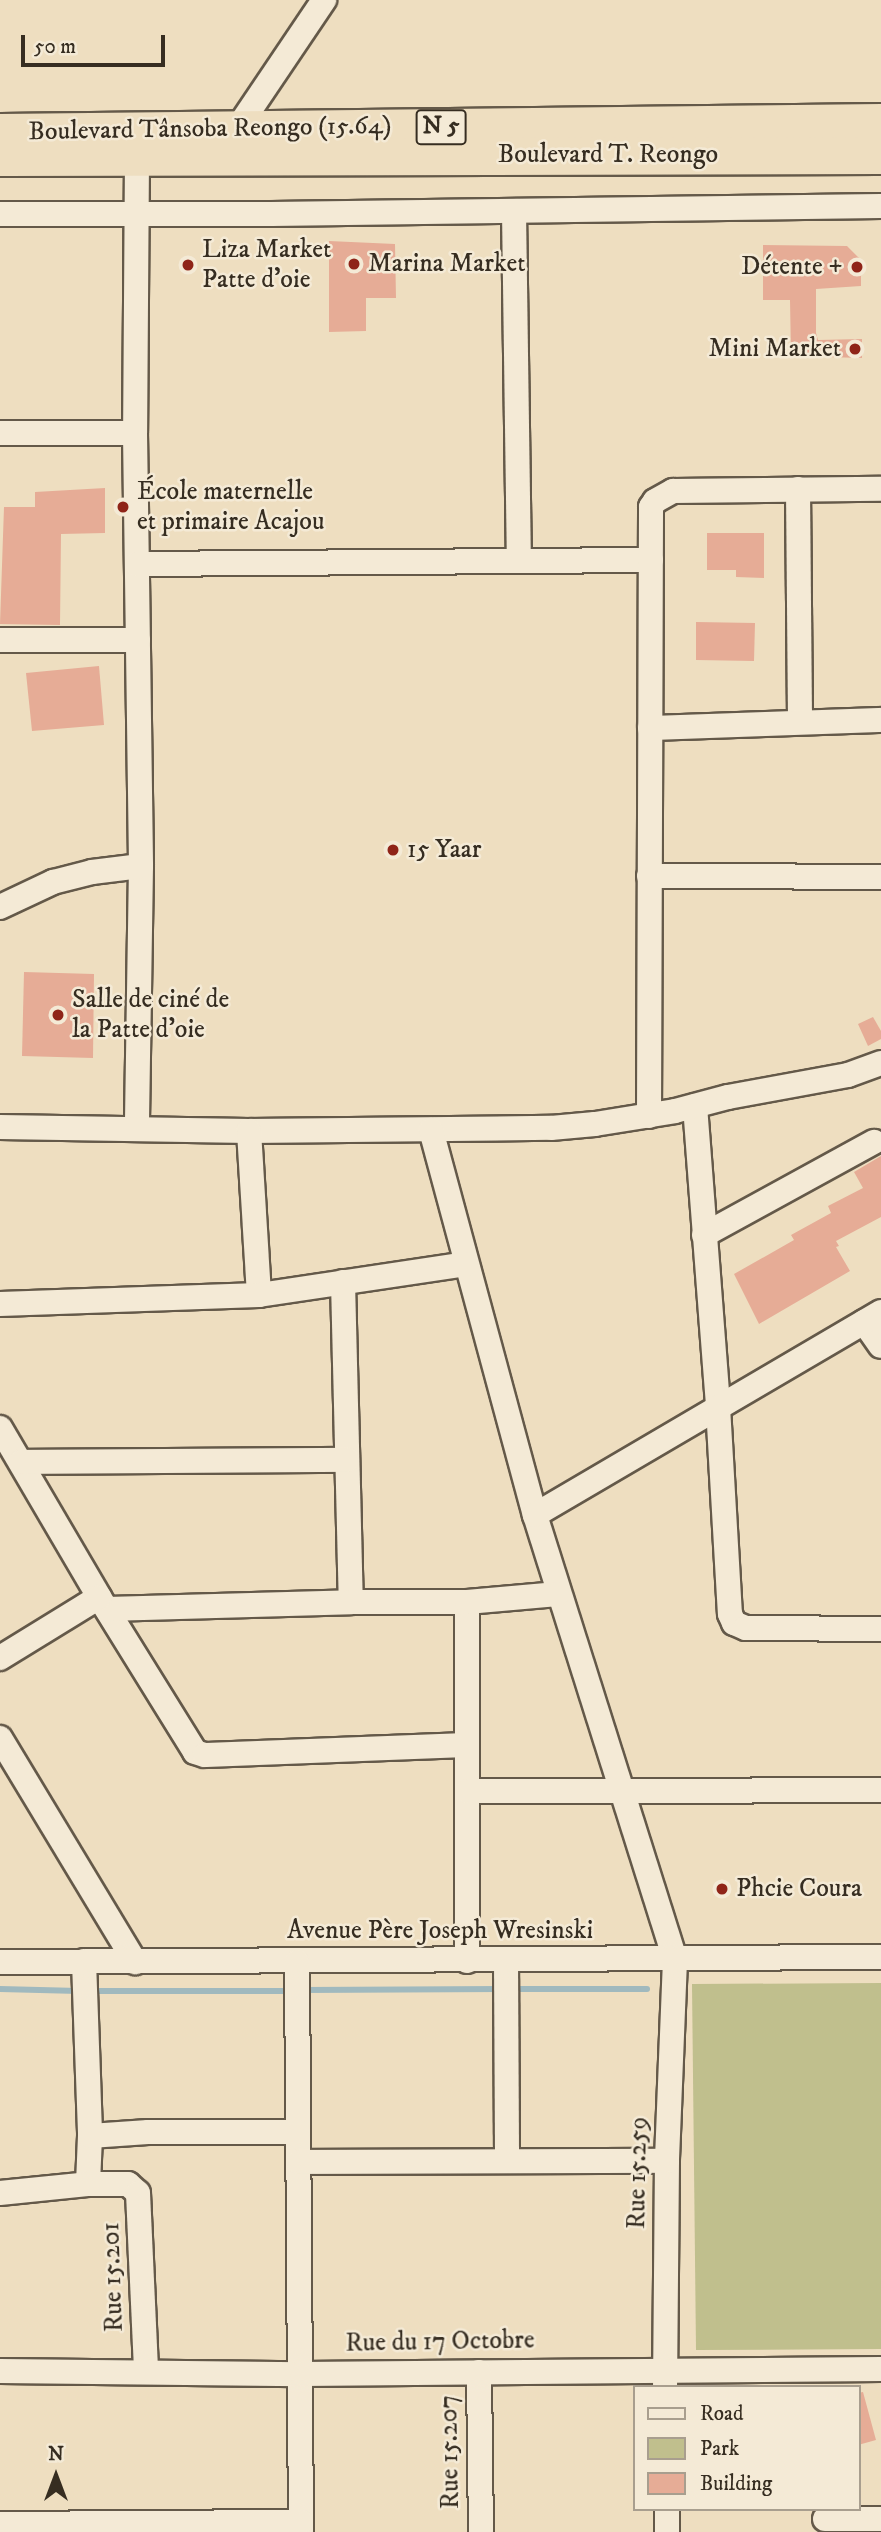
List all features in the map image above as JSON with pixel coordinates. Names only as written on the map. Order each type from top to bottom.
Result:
[{"type":"highway","name":"Boulevard Tânsoba Reongo (15.64)","points":[[0,132],[881,122]]},
{"type":"highway","name":"Boulevard T. Reongo","points":[[0,157],[137,159],[881,155]]},
{"type":"street","points":[[237,129],[324,0]]},
{"type":"street","points":[[137,159],[135,433],[141,866],[137,1129]]},
{"type":"street","points":[[0,214],[881,206]]},
{"type":"street","points":[[514,211],[519,560]]},
{"type":"street","points":[[0,433],[135,433]]},
{"type":"street","points":[[798,489],[800,722]]},
{"type":"street","points":[[649,1116],[651,507],[664,495],[685,491],[881,489]]},
{"type":"street","points":[[137,564],[651,560]]},
{"type":"street","points":[[0,640],[138,640]]},
{"type":"street","points":[[650,728],[881,720]]},
{"type":"street","points":[[0,907],[52,882],[92,872],[141,866]]},
{"type":"street","points":[[649,876],[881,877]]},
{"type":"street","points":[[0,1127],[249,1131],[551,1128],[649,1116],[848,1075],[881,1063]]},
{"type":"street","points":[[695,1106],[718,1407],[730,1614],[734,1623],[746,1628],[881,1629]]},
{"type":"street","name":"Rue 15.259","points":[[431,1130],[558,1594],[675,1960],[667,2161],[665,2378]]},
{"type":"street","points":[[249,1131],[259,1295]]},
{"type":"street","points":[[704,1235],[874,1142]]},
{"type":"street","points":[[0,1304],[259,1295],[466,1264]]},
{"type":"street","points":[[343,1282],[351,1602]]},
{"type":"street","points":[[535,1515],[873,1317],[881,1346]]},
{"type":"street","points":[[0,1428],[195,1752],[205,1755],[467,1745]]},
{"type":"street","points":[[21,1462],[347,1460]]},
{"type":"street","points":[[0,1658],[103,1603],[467,1602],[558,1594]]},
{"type":"street","points":[[467,1602],[467,1961]]},
{"type":"street","points":[[0,1738],[135,1962]]},
{"type":"street","points":[[468,1791],[881,1790]]},
{"type":"street","name":"Avenue Père Joseph Wresinski","points":[[0,1962],[85,1981],[135,1962],[467,1961],[506,1979],[675,1960],[881,1957]]},
{"type":"street","points":[[0,2524],[301,2527],[297,1962]]},
{"type":"street","points":[[506,1979],[507,2160]]},
{"type":"street","points":[[0,2193],[88,2184],[90,2136],[85,1981]]},
{"type":"street","points":[[90,2136],[148,2132],[299,2132]]},
{"type":"street","points":[[299,2162],[667,2161]]},
{"type":"street","name":"Rue 15.201","points":[[88,2184],[128,2184],[138,2193],[141,2203],[146,2372]]},
{"type":"street","name":"Rue du 17 Octobre","points":[[0,2371],[302,2374],[479,2372],[665,2378],[825,2378],[881,2369]]},
{"type":"street","name":"Rue 15.207","points":[[479,2372],[481,2532]]},
{"type":"street","points":[[667,2511],[667,2532]]},
{"type":"street","points":[[825,2520],[881,2519]]},
{"type":"green space","points":[[881,1983],[881,2349],[696,2350],[692,1984]]},
{"type":"building","points":[[329,241],[395,244],[396,298],[366,298],[366,331],[329,332]]},
{"type":"building","points":[[763,245],[847,246],[861,260],[861,286],[816,289],[816,333],[818,340],[862,339],[862,358],[791,356],[790,300],[763,300]]},
{"type":"building","points":[[105,488],[105,533],[61,534],[60,625],[0,624],[4,507],[35,507],[35,492]]},
{"type":"building","points":[[707,533],[764,533],[764,578],[736,577],[736,570],[707,570]]},
{"type":"building","points":[[696,622],[755,623],[754,661],[696,660]]},
{"type":"building","points":[[99,666],[104,725],[32,731],[26,673]]},
{"type":"building","name":"Salle de ciné de la Patte d'oie","points":[[24,972],[94,974],[93,1058],[22,1056]]},
{"type":"building","points":[[873,1017],[881,1031],[881,1039],[868,1046],[858,1024]]},
{"type":"building","points":[[881,1156],[881,1217],[836,1241],[839,1246],[836,1247],[850,1271],[759,1324],[734,1274],[794,1240],[791,1235],[831,1213],[828,1206],[863,1188],[854,1172]]},
{"type":"building","points":[[863,2392],[876,2440],[860,2444],[860,2393]]},
{"type":"waterway","points":[[0,1989],[79,1991]]},
{"type":"waterway","points":[[303,1990],[502,1989]]},
{"type":"waterway","points":[[513,1989],[647,1989]]},
{"type":"waterway","points":[[89,1991],[292,1991]]},
{"type":"place","name":"Marina Market","points":[[354,264]]},
{"type":"place","name":"Liza Market Patte d'oie","points":[[188,265]]},
{"type":"place","name":"Détente +","points":[[857,267]]},
{"type":"place","name":"Mini Market","points":[[855,349]]},
{"type":"place","name":"École maternelle et primaire Acajou","points":[[123,507]]},
{"type":"place","name":"15 Yaar","points":[[393,850]]},
{"type":"place","name":"Salle de ciné de la Patte d'oie","points":[[58,1015]]},
{"type":"place","name":"Phcie Coura","points":[[722,1889]]}]
